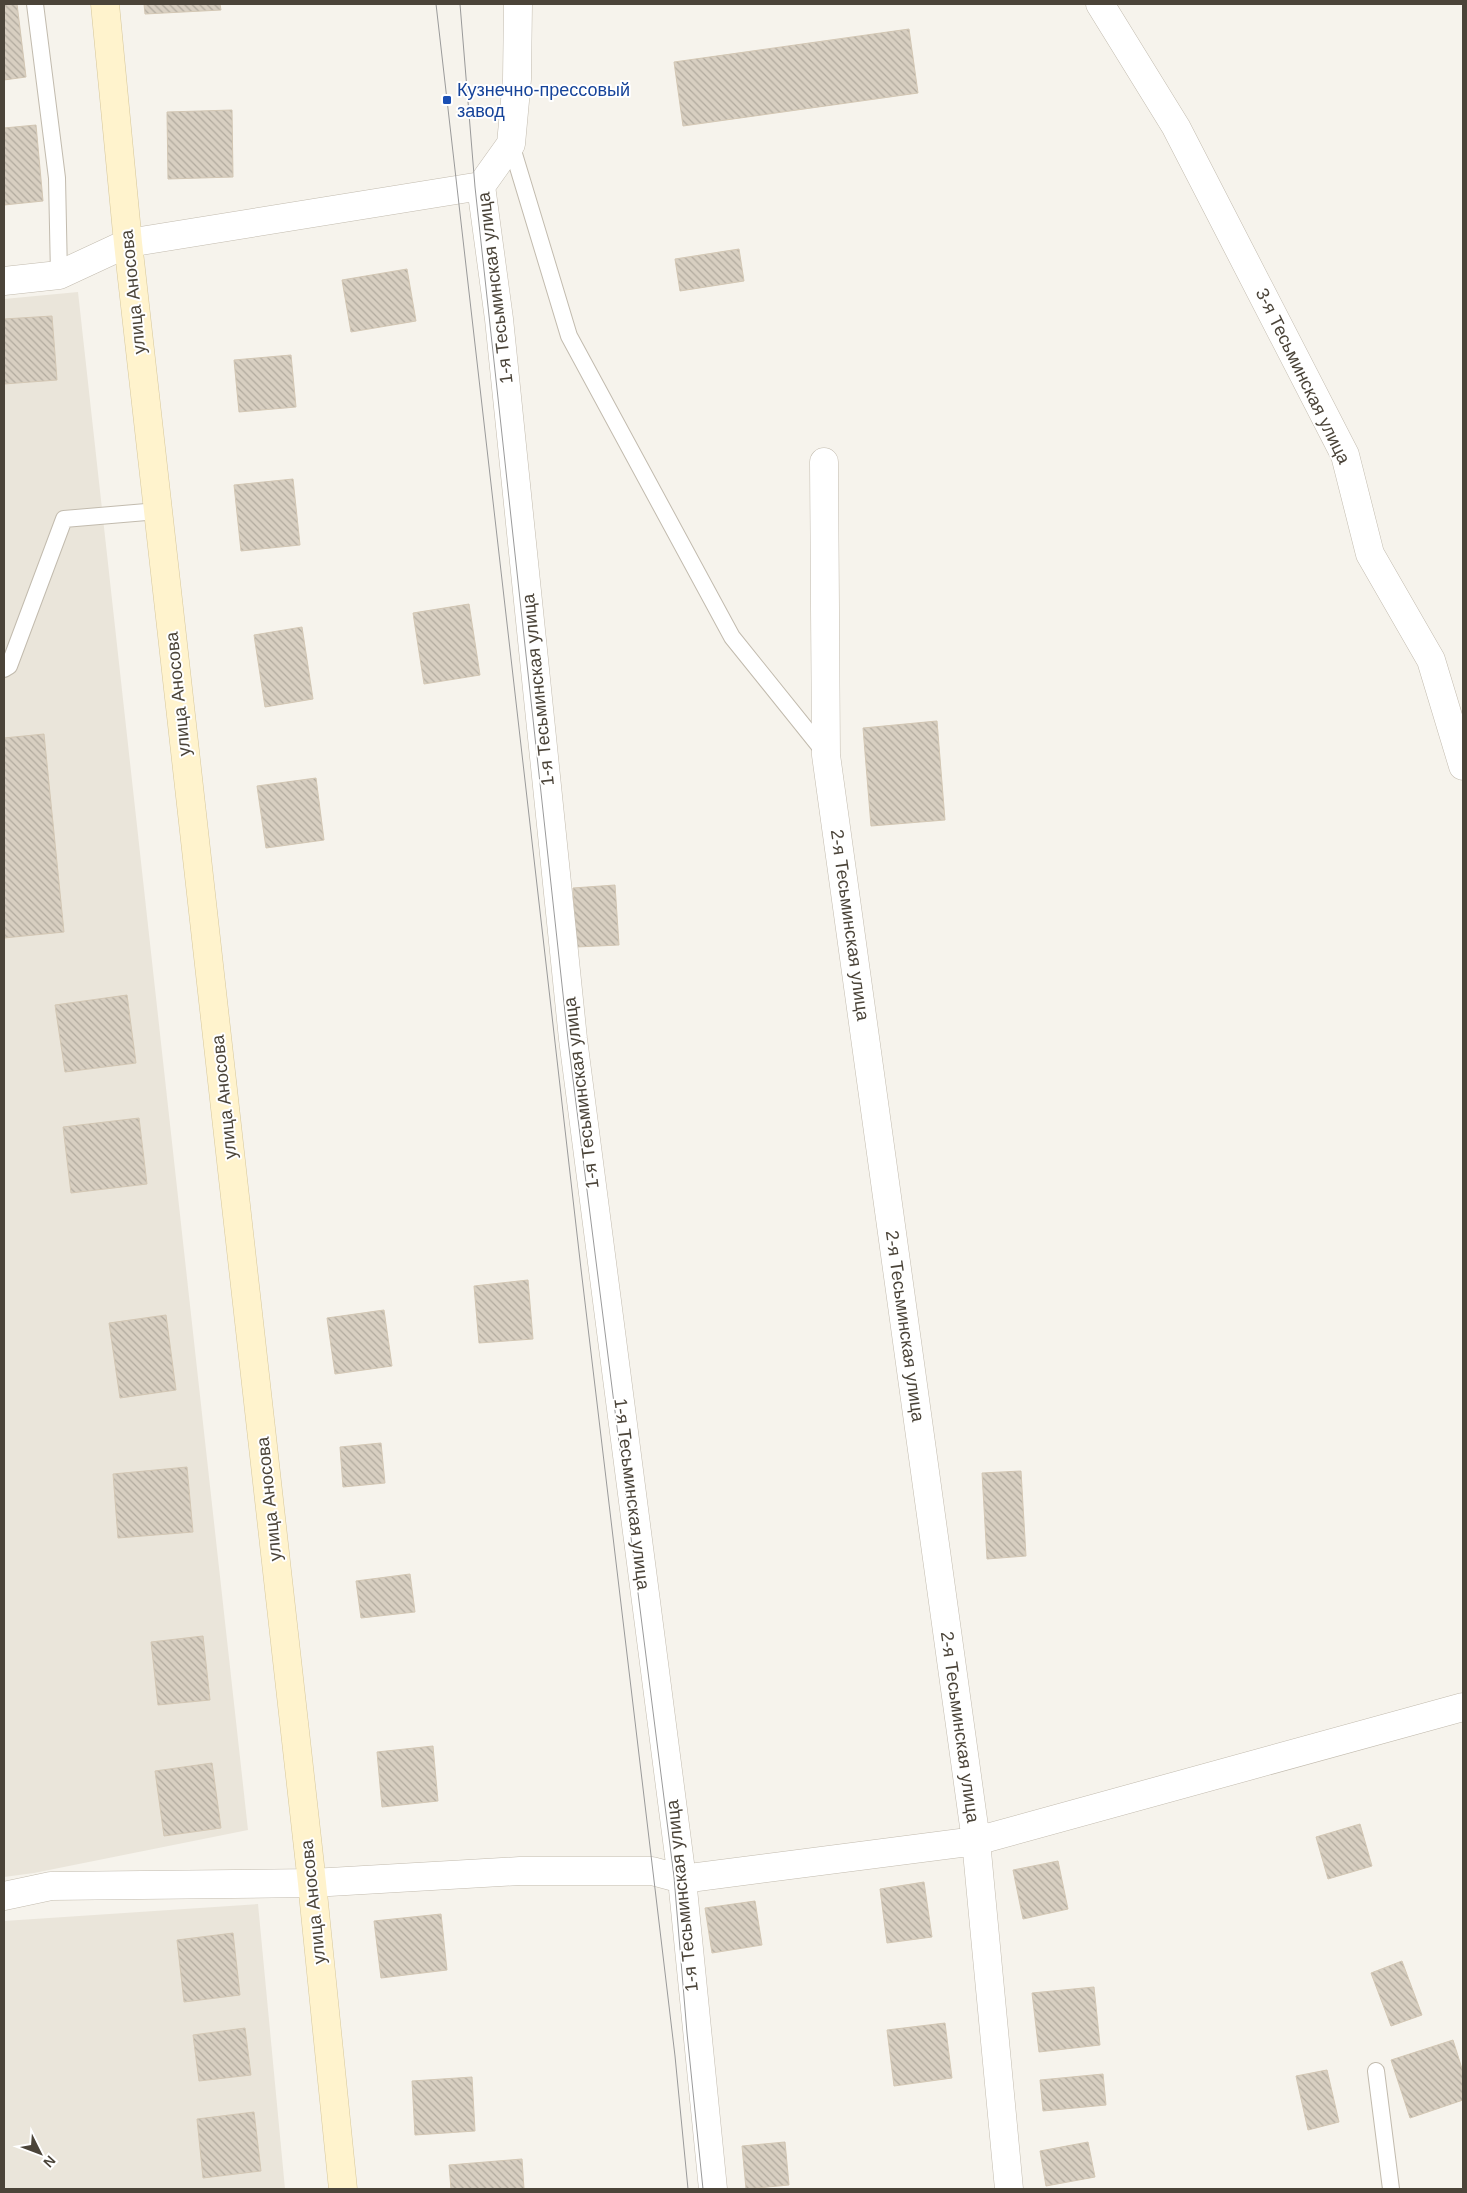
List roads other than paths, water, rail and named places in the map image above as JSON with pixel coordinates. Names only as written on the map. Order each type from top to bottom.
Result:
[{"type":"main road","name":"улица Аносова","points":[[105,4],[128,242],[312,1883],[343,2189]]},
{"type":"street","points":[[511,144],[517,80],[518,4]]},
{"type":"street","name":"3-я Тесьминская улица","points":[[1100,4],[1176,127],[1345,455],[1370,554],[1431,660],[1463,766]]},
{"type":"street","name":"1-я Тесьминская улица","points":[[511,144],[481,186],[500,319],[574,1039],[682,1879],[713,2189]]},
{"type":"street","points":[[4,281],[59,275],[128,242],[481,186]]},
{"type":"street","name":"2-я Тесьминская улица","points":[[824,462],[826,755],[976,1841],[1009,2189]]},
{"type":"street","points":[[4,1896],[51,1886],[312,1883],[520,1870],[652,1871],[682,1879],[976,1841],[1463,1708]]},
{"type":"lane","points":[[35,4],[57,178],[59,275]]},
{"type":"lane","points":[[511,144],[569,336],[732,637],[826,755]]},
{"type":"lane","points":[[4,669],[10,666],[64,519],[158,511]]},
{"type":"lane","points":[[1376,2071],[1391,2189]]},
{"type":"tram line","points":[[436,4],[581,1269],[675,2056],[688,2189]]},
{"type":"tram line","points":[[460,4],[475,187],[568,1040],[674,1877],[703,2189]]},
{"type":"place","name":"Кузнечно-прессовый завод","points":[[447,100]]}]
